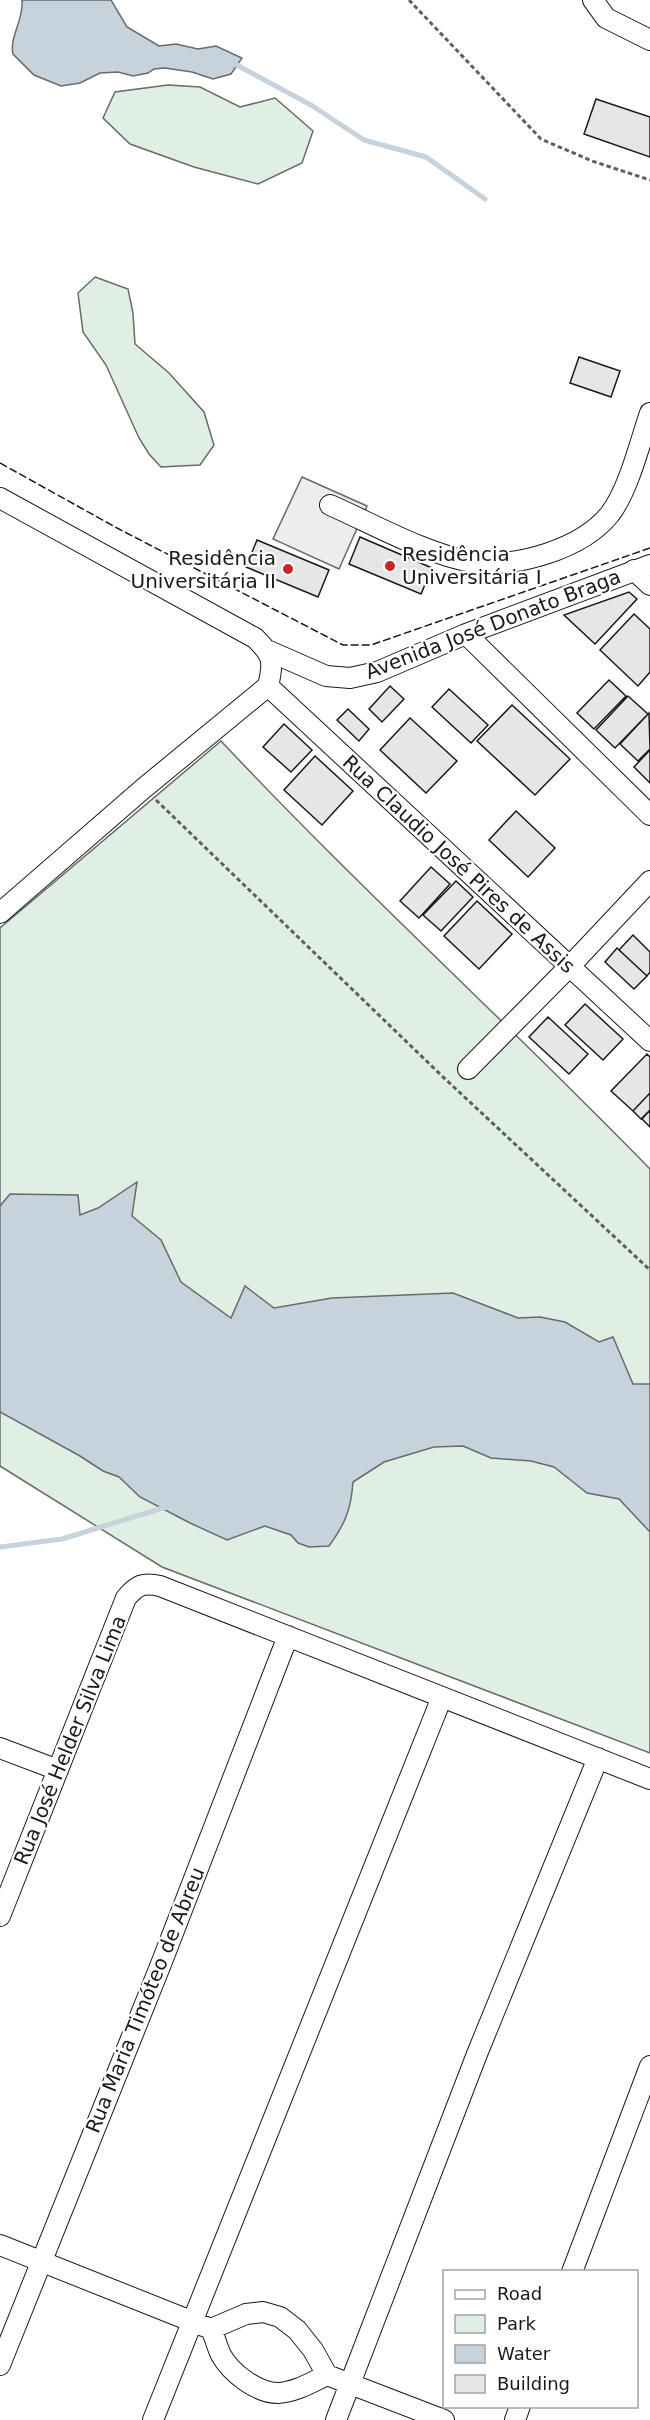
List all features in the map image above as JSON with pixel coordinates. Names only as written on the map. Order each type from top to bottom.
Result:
[{"type":"street","points":[[594,0],[606,18],[650,40]]},
{"type":"street","points":[[330,505],[437,552],[474,562],[508,561],[552,553],[586,537],[610,513],[629,476],[650,412]]},
{"type":"street","name":"Avenida José Donato Braga","points":[[0,498],[255,638],[269,651],[326,676],[350,678],[377,672],[466,634],[642,567]]},
{"type":"street","points":[[642,567],[650,585]]},
{"type":"street","points":[[466,634],[650,815]]},
{"type":"street","points":[[0,913],[144,788],[268,686],[273,668],[269,651]]},
{"type":"street","name":"Rua Claudio José Pires de Assis","points":[[268,686],[650,1041]]},
{"type":"street","points":[[468,1069],[570,966],[650,880]]},
{"type":"street","name":"Rua José Helder Silva Lima","points":[[0,1916],[126,1598],[135,1586],[146,1583],[160,1586],[288,1635]]},
{"type":"street","points":[[288,1635],[650,1779]]},
{"type":"street","name":"Rua Maria Timóteo de Abreu","points":[[0,2365],[161,1964],[288,1635]]},
{"type":"street","points":[[153,2420],[442,1697]]},
{"type":"street","points":[[0,1748],[58,1770]]},
{"type":"street","points":[[336,2420],[472,2065],[598,1758]]},
{"type":"street","points":[[572,2270],[650,2066]]},
{"type":"street","points":[[0,2246],[211,2329],[221,2355],[235,2373],[260,2388],[278,2393],[300,2388],[327,2375]]},
{"type":"street","points":[[211,2329],[246,2314],[264,2312],[280,2318],[297,2330],[313,2350],[327,2375],[444,2420]]},
{"type":"path","points":[[409,0],[541,138],[592,161],[650,180]]},
{"type":"path","points":[[144,788],[442,1076],[650,1270]]},
{"type":"green space","points":[[168,85],[200,87],[240,107],[275,98],[313,131],[302,163],[258,184],[194,167],[130,144],[103,118],[115,92]]},
{"type":"green space","points":[[95,277],[128,289],[133,313],[135,344],[169,373],[204,412],[214,445],[200,465],[161,467],[139,438],[106,365],[83,332],[78,293]]},
{"type":"green space","points":[[221,741],[326,850],[650,1169],[650,1753],[162,1567],[0,1466],[0,928]]},
{"type":"shaded area","points":[[302,477],[367,506],[339,569],[273,539]]},
{"type":"water","points":[[22,0],[111,0],[127,27],[159,46],[176,44],[198,49],[216,46],[242,58],[231,74],[213,79],[192,72],[165,68],[133,76],[118,72],[100,73],[80,83],[61,86],[34,75],[13,54],[13,41],[21,14]]},
{"type":"water","points":[[137,1182],[132,1216],[161,1240],[181,1282],[231,1318],[245,1286],[274,1308],[332,1298],[453,1293],[518,1318],[540,1317],[565,1322],[599,1342],[613,1337],[633,1384],[650,1384],[650,1532],[619,1499],[587,1493],[554,1467],[531,1461],[491,1458],[463,1446],[434,1447],[384,1462],[353,1482],[351,1501],[346,1516],[329,1546],[309,1547],[298,1543],[291,1535],[265,1526],[227,1540],[140,1497],[119,1477],[103,1471],[0,1412],[0,1206],[10,1194],[78,1195],[80,1215],[98,1208]]},
{"type":"building","points":[[596,99],[650,117],[650,157],[584,134]]},
{"type":"building","points":[[579,357],[620,371],[611,397],[570,383]]},
{"type":"building","name":"Residência Universitária I","points":[[360,537],[432,568],[421,594],[349,564]]},
{"type":"building","name":"Residência Universitária II","points":[[257,540],[329,570],[318,597],[246,567]]},
{"type":"building","points":[[629,592],[637,599],[595,644],[564,615]]},
{"type":"building","points":[[634,614],[650,629],[650,672],[638,686],[600,650]]},
{"type":"building","points":[[609,680],[626,696],[594,729],[577,713]]},
{"type":"building","points":[[390,686],[404,699],[382,722],[369,709]]},
{"type":"building","points":[[449,689],[488,725],[471,743],[432,707]]},
{"type":"building","points":[[628,696],[648,714],[615,748],[596,730]]},
{"type":"building","points":[[512,705],[570,759],[535,795],[477,741]]},
{"type":"building","points":[[348,709],[369,729],[359,741],[337,720]]},
{"type":"building","points":[[649,713],[650,749],[638,761],[620,744]]},
{"type":"building","points":[[410,718],[457,761],[426,793],[380,750]]},
{"type":"building","points":[[284,724],[312,750],[291,772],[263,747]]},
{"type":"building","points":[[650,750],[650,783],[634,767]]},
{"type":"building","points":[[315,756],[353,791],[322,825],[284,790]]},
{"type":"building","points":[[516,811],[555,848],[528,877],[489,840]]},
{"type":"building","points":[[431,867],[450,884],[419,918],[400,901]]},
{"type":"building","points":[[456,881],[473,897],[441,931],[423,915]]},
{"type":"building","points":[[477,901],[512,934],[479,969],[444,936]]},
{"type":"building","points":[[633,935],[650,952],[650,972],[647,976],[619,950]]},
{"type":"building","points":[[617,948],[647,976],[634,989],[605,962]]},
{"type":"building","points":[[585,1004],[623,1039],[603,1060],[565,1025]]},
{"type":"building","points":[[548,1017],[588,1054],[569,1074],[529,1037]]},
{"type":"building","points":[[647,1054],[650,1057],[650,1093],[633,1111],[611,1091]]},
{"type":"building","points":[[650,1093],[650,1110],[641,1119],[633,1111]]},
{"type":"building","points":[[650,1110],[650,1127],[642,1119]]},
{"type":"waterway","points":[[233,63],[311,105],[364,140],[426,157],[485,199]]},
{"type":"waterway","points":[[0,1547],[62,1539],[166,1507]]},
{"type":"fence","points":[[0,463],[117,528],[343,645],[371,645],[650,548]]},
{"type":"place","name":"Residência Universitária I","points":[[390,566]]},
{"type":"place","name":"Residência Universitária II","points":[[288,569]]}]
